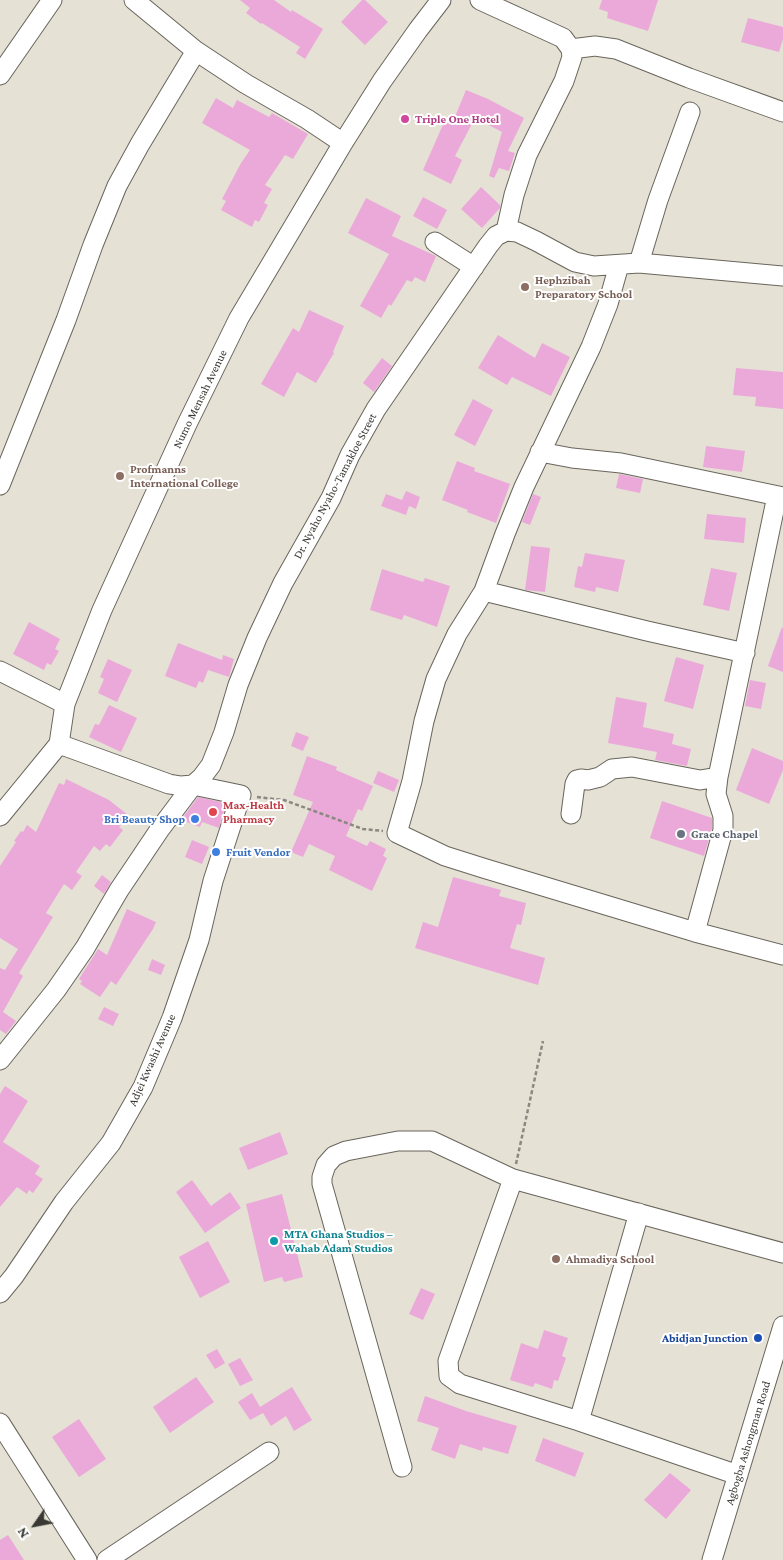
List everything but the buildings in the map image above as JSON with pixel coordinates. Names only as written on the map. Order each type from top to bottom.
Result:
[{"type":"street","points":[[0,75],[52,0]]},
{"type":"street","points":[[134,0],[196,51],[343,143]]},
{"type":"street","name":"Numo Mensah Avenue","points":[[59,744],[65,704],[102,610],[196,406],[239,318],[382,81],[441,0]]},
{"type":"street","points":[[480,0],[563,38],[571,49],[572,57],[564,81],[527,155],[514,195],[506,231],[524,235],[575,262],[594,266],[639,263],[783,276]]},
{"type":"street","points":[[571,49],[595,46],[616,49],[783,112]]},
{"type":"street","points":[[0,485],[6,456],[23,427],[117,186],[196,51]]},
{"type":"street","points":[[639,263],[658,200],[690,112]]},
{"type":"street","name":"Dr. Nyaho Nyaho-Tamakloe Street","points":[[0,1060],[56,990],[154,836],[192,785],[202,777],[211,765],[224,732],[238,685],[257,638],[283,583],[331,498],[350,454],[376,409],[488,246],[496,236],[506,231]]},
{"type":"street","points":[[435,242],[474,267]]},
{"type":"street","points":[[619,265],[608,304],[591,347],[540,452],[505,534],[484,591],[457,634],[436,679],[424,721],[412,781],[397,833],[445,856],[696,932],[783,955]]},
{"type":"street","points":[[540,452],[621,464],[780,496],[718,777],[716,794],[723,816],[723,830],[696,932]]},
{"type":"street","points":[[484,591],[745,653]]},
{"type":"street","points":[[0,672],[65,704]]},
{"type":"street","points":[[0,816],[59,744],[169,784],[192,785],[241,796]]},
{"type":"street","points":[[570,814],[577,780],[600,777],[612,769],[632,768],[700,780],[718,777]]},
{"type":"street","name":"Adjei Kwashi Avenue","points":[[0,1293],[14,1276],[64,1202],[111,1143],[143,1087],[172,1018],[199,940],[213,881],[241,796]]},
{"type":"street","points":[[402,1467],[322,1184],[326,1165],[334,1156],[346,1151],[398,1141],[432,1141],[513,1179],[783,1253]]},
{"type":"street","points":[[513,1179],[448,1361],[450,1376],[460,1384],[579,1421],[738,1475]]},
{"type":"street","points":[[579,1421],[639,1213]]},
{"type":"street","name":"Agbogba Ashongman Road","points":[[712,1560],[782,1338]]},
{"type":"street","points":[[0,1423],[87,1560]]},
{"type":"street","points":[[107,1560],[269,1452]]},
{"type":"path","points":[[241,796],[284,800],[363,830],[397,833]]},
{"type":"path","points":[[513,1179],[543,1041]]},
{"type":"place","name":"Triple One Hotel","points":[[405,119]]},
{"type":"place","name":"Hephzibah Preparatory School","points":[[525,287]]},
{"type":"place","name":"Profmanns International College","points":[[120,476]]},
{"type":"place","name":"Max-Health Pharmacy","points":[[213,812]]},
{"type":"place","name":"Bri Beauty Shop","points":[[195,819]]},
{"type":"place","name":"Grace Chapel","points":[[681,834]]},
{"type":"place","name":"Fruit Vendor","points":[[216,852]]},
{"type":"place","name":"MTA Ghana Studios – Wahab Adam Studios","points":[[274,1241]]},
{"type":"place","name":"Ahmadiya School","points":[[556,1259]]},
{"type":"place","name":"Abidjan Junction","points":[[758,1338]]}]
